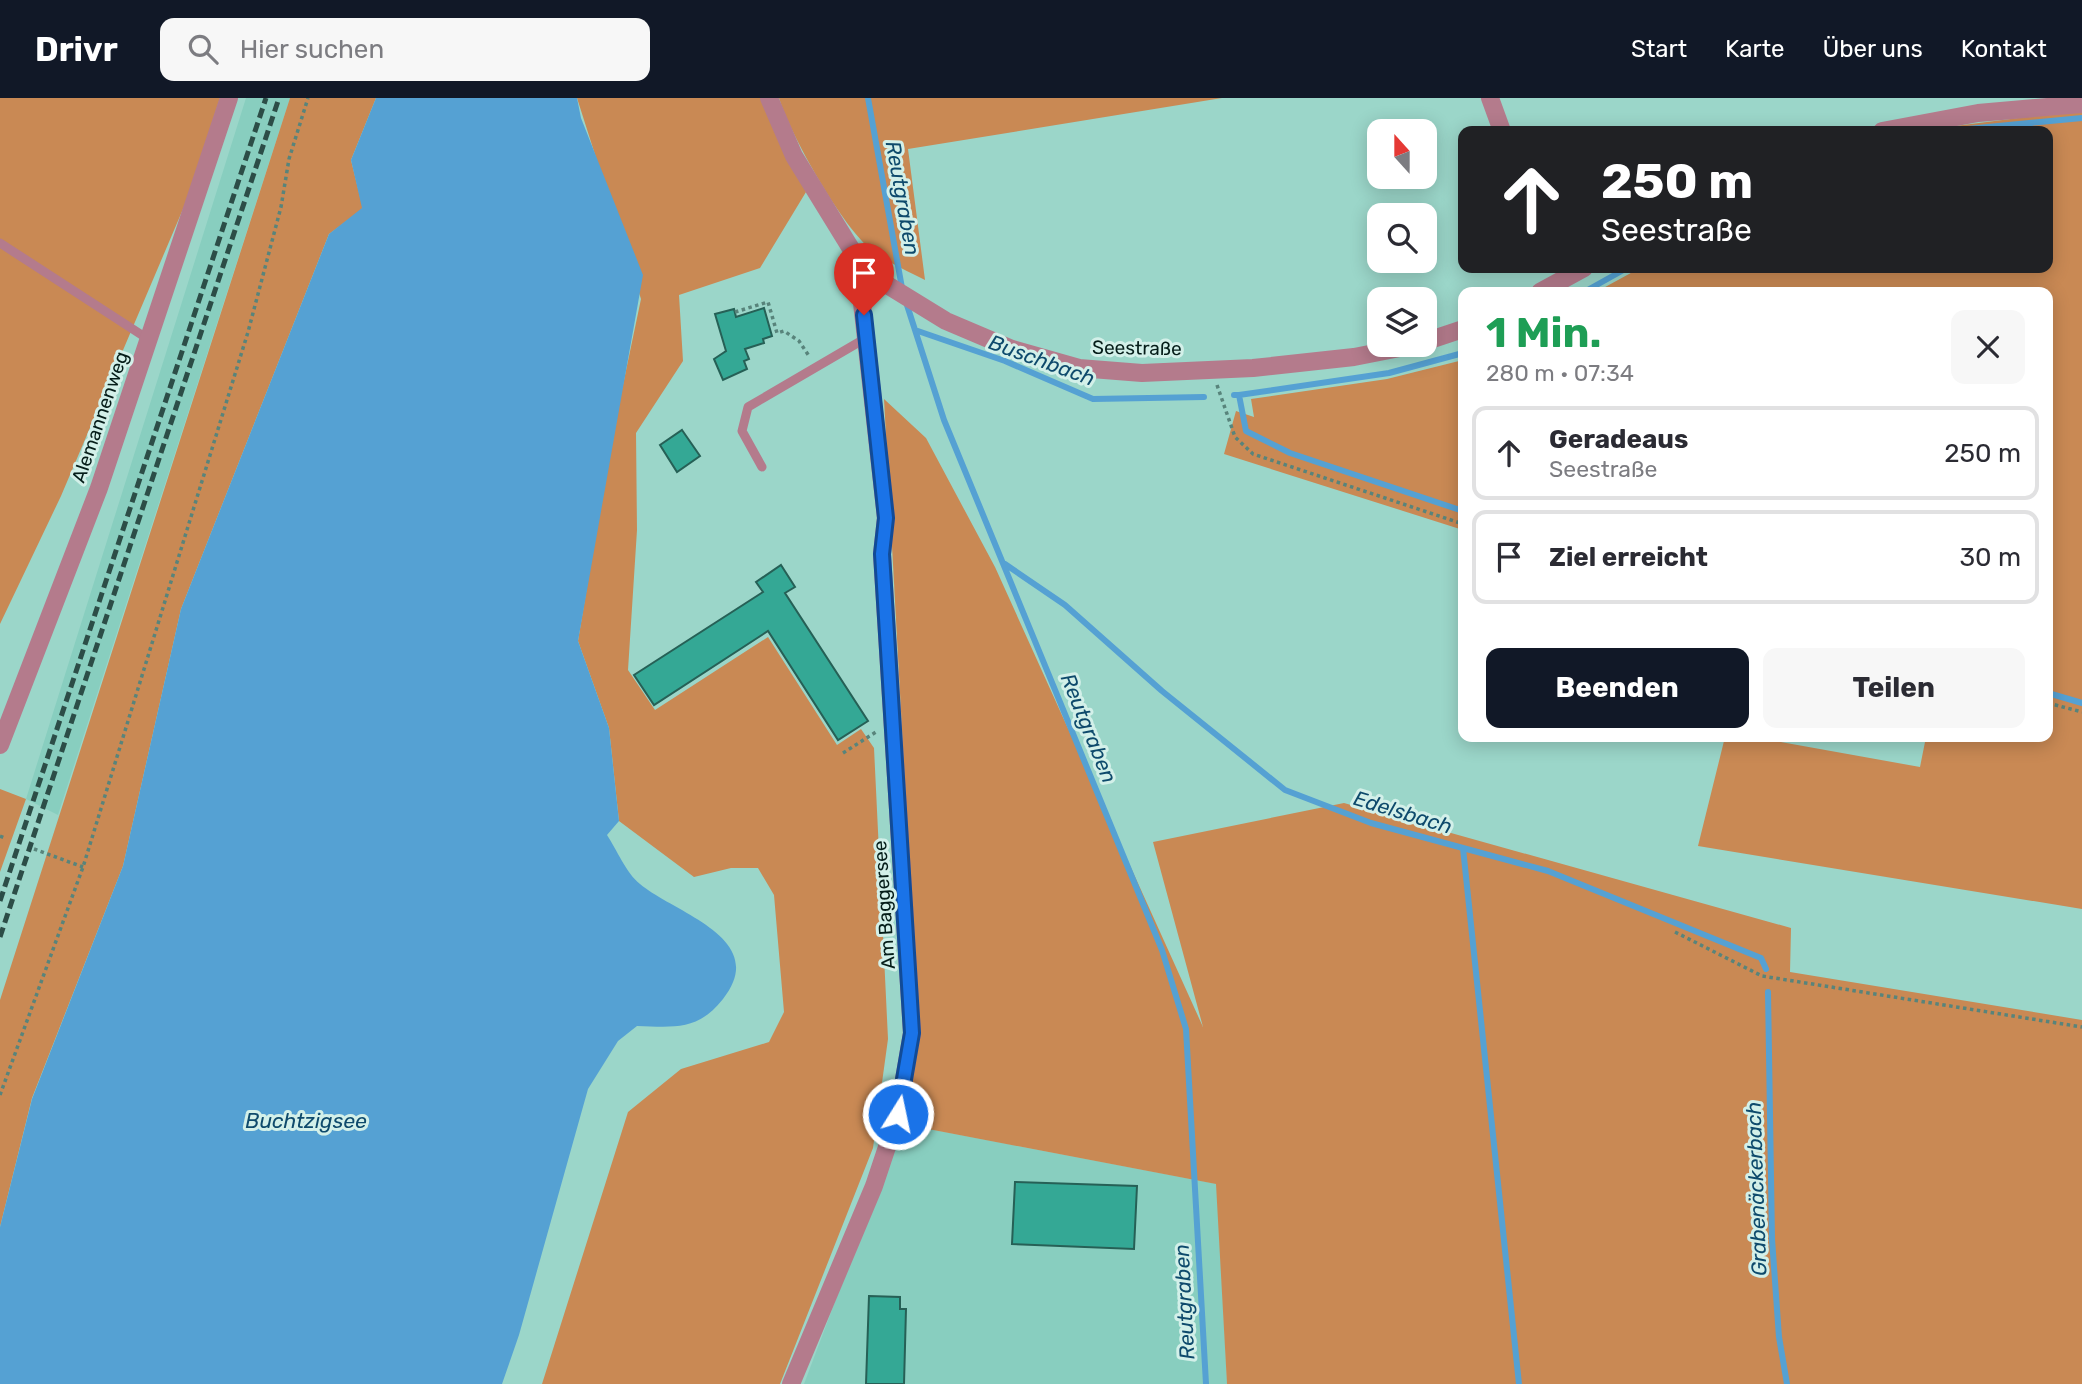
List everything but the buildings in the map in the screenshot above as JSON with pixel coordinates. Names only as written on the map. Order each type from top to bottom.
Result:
[{"type":"street","name":"Alemannenweg","points":[[0,745],[99,488],[229,98]]},
{"type":"street","name":"Seestraße","points":[[769,98],[794,156],[853,252],[883,283],[915,304],[1013,349],[1079,368],[1142,373],[1214,370],[1367,354]]},
{"type":"street","points":[[1490,98],[1500,126]]},
{"type":"street","points":[[1909,126],[1978,113],[2082,104]]},
{"type":"street","points":[[867,337],[861,294],[883,283]]},
{"type":"street","points":[[1437,338],[1458,331]]},
{"type":"street","name":"Am Baggersee","points":[[791,1384],[874,1186],[898,1114],[912,1033],[882,554],[886,518],[867,337]]},
{"type":"lane","points":[[0,243],[148,339]]},
{"type":"lane","points":[[762,467],[742,431],[748,407],[867,337]]},
{"type":"path","points":[[0,1095],[83,867],[248,332],[281,207],[289,159],[308,98]]},
{"type":"path","points":[[734,312],[768,302],[777,333],[784,331],[803,346]]},
{"type":"path","points":[[1214,370],[1218,391],[1235,437],[1253,454],[1458,522]]},
{"type":"path","points":[[2053,704],[2082,712]]},
{"type":"path","points":[[843,753],[869,737]]},
{"type":"path","points":[[34,849],[83,867]]},
{"type":"path","points":[[1675,932],[1762,976],[2082,1027]]},
{"type":"shaded area","points":[[0,98],[220,98],[186,202],[61,496],[0,624]]},
{"type":"shaded area","points":[[246,98],[290,98],[58,815],[26,799]]},
{"type":"shaded area","points":[[290,98],[376,98],[351,160],[363,209],[329,234],[181,609],[123,866],[32,1098],[0,1227],[0,1000]]},
{"type":"shaded area","points":[[577,98],[763,98],[806,192],[760,268],[679,295],[683,361],[636,433],[637,530],[628,670],[655,710],[768,637],[837,745],[861,729],[874,748],[888,1039],[873,1148],[780,1384],[542,1384],[628,1112],[681,1069],[769,1042],[784,1012],[774,895],[758,868],[731,868],[694,877],[619,821],[609,728],[578,641],[611,442],[641,299]]},
{"type":"shaded area","points":[[779,98],[1222,98],[908,149],[925,280],[873,251],[847,223],[819,180],[794,134]]},
{"type":"shaded area","points":[[2082,110],[2082,909],[1698,846],[1724,742],[1781,742],[1920,767],[1925,742],[2053,742],[2053,287],[1605,287],[1631,273],[2053,273],[2053,126],[1956,126]]},
{"type":"shaded area","points":[[1458,361],[1458,528],[1224,454],[1236,411],[1254,417],[1251,399],[1387,379]]},
{"type":"shaded area","points":[[884,399],[926,438],[995,567],[1203,1027],[1153,842],[1344,803],[1791,928],[1790,972],[2082,1020],[2082,1384],[1227,1384],[1216,1184],[902,1124],[911,895]]},
{"type":"shaded area","points":[[0,789],[26,799],[0,872]]},
{"type":"shaded area","points":[[902,1124],[1217,1184],[1227,1384],[804,1384]]},
{"type":"water","name":"Buchtzigsee","points":[[376,98],[577,98],[581,118],[643,275],[578,641],[609,728],[619,821],[607,835],[626,868],[640,884],[694,917],[727,943],[735,959],[735,978],[714,1009],[695,1022],[674,1026],[637,1026],[618,1041],[588,1089],[519,1335],[502,1384],[0,1384],[0,1227],[32,1099],[123,866],[181,609],[329,234],[362,208],[351,160]]},
{"type":"waterway","name":"Reutgraben","points":[[868,98],[902,288]]},
{"type":"waterway","points":[[1999,126],[2082,118]]},
{"type":"waterway","points":[[1593,287],[1618,273]]},
{"type":"waterway","name":"Reutgraben","points":[[906,302],[944,420],[1162,950],[1186,1029],[1206,1384]]},
{"type":"waterway","name":"Buschbach","points":[[915,330],[1005,361],[1093,399],[1204,397]]},
{"type":"waterway","points":[[1239,395],[1389,373],[1458,354]]},
{"type":"waterway","name":"Buschbach","points":[[1234,395],[1239,395],[1246,431],[1290,453],[1458,509]]},
{"type":"waterway","name":"Edelsbach","points":[[1005,564],[1065,605],[1162,691],[1285,790],[1371,823],[1463,848],[1519,1384]]},
{"type":"waterway","name":"Buschbach","points":[[2053,694],[2082,703]]},
{"type":"waterway","name":"Grabenäckerbach","points":[[1463,848],[1548,871],[1761,958],[1766,969]]},
{"type":"waterway","name":"Grabenäckerbach","points":[[1768,992],[1772,1239],[1779,1337],[1787,1384]]},
{"type":"railway","points":[[0,901],[266,98]]},
{"type":"railway","points":[[0,937],[279,98]]},
{"type":"route","points":[[864,315],[886,518],[882,554],[893,746],[904,867],[912,1033],[898,1114]]}]
